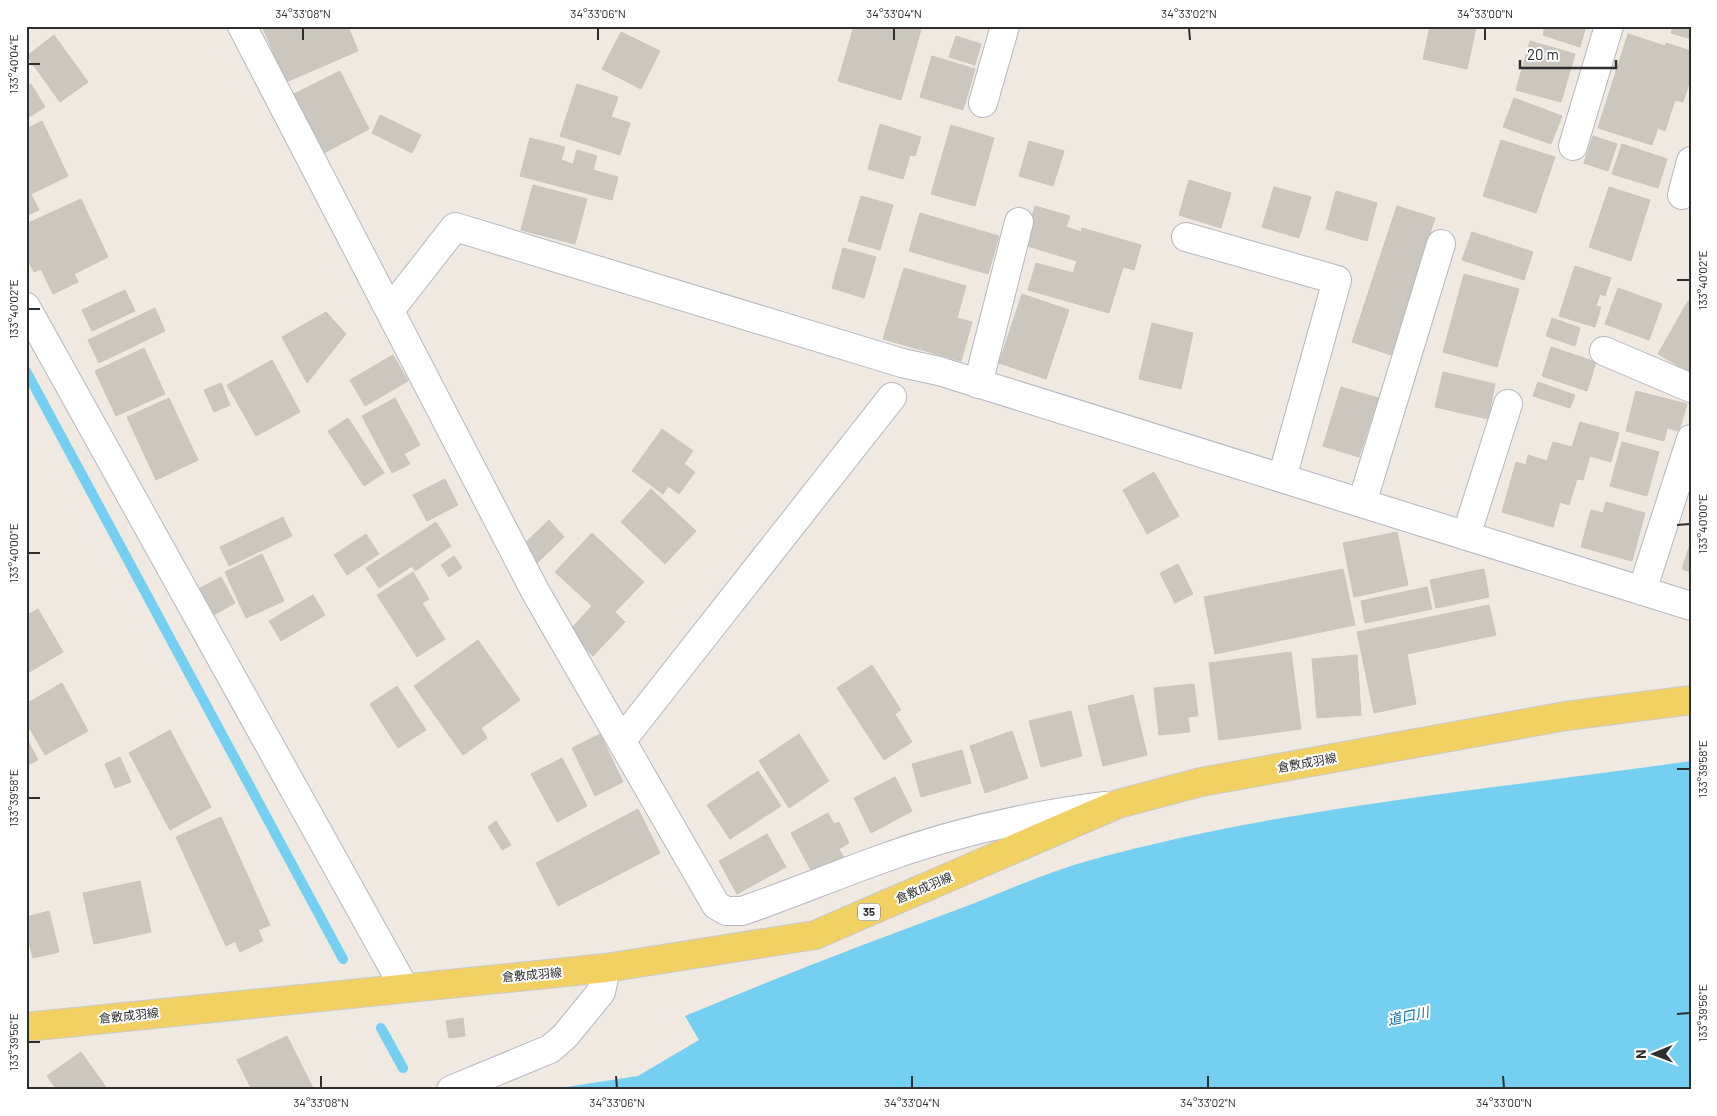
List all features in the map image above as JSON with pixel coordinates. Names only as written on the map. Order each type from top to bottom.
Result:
[{"type":"main road","name":"倉敷成羽線","points":[[26,1027],[404,987],[606,968],[816,935],[1118,804],[1201,782],[1354,754],[1566,716],[1691,700]]},
{"type":"street","points":[[242,26],[535,591],[716,905],[726,911],[742,911],[874,861],[995,826],[1057,812],[1118,804]]},
{"type":"street","points":[[984,103],[1005,26]]},
{"type":"street","points":[[1573,146],[1608,26]]},
{"type":"street","points":[[1682,195],[1691,161]]},
{"type":"street","points":[[978,384],[1019,222]]},
{"type":"street","points":[[390,310],[455,226],[978,384],[1691,606]]},
{"type":"street","points":[[1186,237],[1337,280],[1282,478]]},
{"type":"street","points":[[1362,504],[1441,244]]},
{"type":"street","points":[[26,307],[404,987]]},
{"type":"street","points":[[1604,351],[1691,388]]},
{"type":"street","points":[[622,740],[892,397]]},
{"type":"street","points":[[1466,536],[1508,404]]},
{"type":"street","points":[[1642,591],[1691,438]]},
{"type":"street","points":[[450,1090],[550,1049],[565,1036],[601,992],[606,968]]},
{"type":"water","name":"道口川","points":[[1691,761],[1691,1090],[547,1090],[638,1076],[699,1040],[685,1016],[822,961],[1041,877],[1091,860],[1165,841],[1314,813],[1389,801]]},
{"type":"building","points":[[262,26],[348,26],[358,51],[286,82]]},
{"type":"building","points":[[854,26],[922,26],[901,100],[838,81]]},
{"type":"building","points":[[1430,26],[1476,28],[1467,69],[1423,59]]},
{"type":"building","points":[[1545,26],[1586,26],[1580,47],[1543,35]]},
{"type":"building","points":[[1673,26],[1691,26],[1691,39],[1671,33]]},
{"type":"building","points":[[621,32],[660,51],[641,89],[602,69]]},
{"type":"building","points":[[1628,34],[1665,46],[1666,43],[1691,51],[1691,77],[1683,102],[1675,100],[1665,131],[1658,128],[1652,145],[1598,128]]},
{"type":"building","points":[[54,35],[88,82],[60,102],[27,56]]},
{"type":"building","points":[[956,36],[981,44],[975,65],[949,57]]},
{"type":"building","points":[[1530,41],[1575,54],[1561,102],[1516,90]]},
{"type":"building","points":[[932,56],[975,69],[963,110],[920,97]]},
{"type":"building","points":[[340,71],[369,129],[322,154],[294,94]]},
{"type":"building","points":[[31,84],[45,107],[26,119],[26,87]]},
{"type":"building","points":[[577,84],[618,97],[611,117],[630,123],[620,155],[560,136]]},
{"type":"building","points":[[1514,98],[1562,116],[1551,144],[1503,127]]},
{"type":"building","points":[[380,115],[421,135],[412,153],[372,133]]},
{"type":"building","points":[[42,121],[68,176],[31,194],[39,210],[26,216],[26,129]]},
{"type":"building","points":[[880,124],[921,137],[915,156],[910,155],[903,179],[868,169]]},
{"type":"building","points":[[951,125],[994,138],[975,206],[931,194]]},
{"type":"building","points":[[1593,136],[1617,144],[1608,171],[1584,163]]},
{"type":"building","points":[[530,138],[565,147],[561,160],[573,164],[577,150],[597,156],[593,170],[618,177],[612,200],[520,176]]},
{"type":"building","points":[[1501,140],[1555,157],[1536,213],[1483,196]]},
{"type":"building","points":[[1029,141],[1064,151],[1053,186],[1019,176]]},
{"type":"building","points":[[1622,144],[1667,159],[1658,188],[1612,174]]},
{"type":"building","points":[[1189,180],[1231,193],[1221,228],[1179,215]]},
{"type":"building","points":[[533,185],[587,199],[575,244],[521,230]]},
{"type":"building","points":[[1274,187],[1311,197],[1299,238],[1262,227]]},
{"type":"building","points":[[1609,187],[1650,200],[1631,261],[1589,247]]},
{"type":"building","points":[[1336,191],[1377,203],[1367,241],[1326,229]]},
{"type":"building","points":[[861,196],[893,205],[880,250],[848,241]]},
{"type":"building","points":[[81,199],[108,257],[74,274],[78,282],[53,294],[41,269],[34,272],[26,256],[26,224]]},
{"type":"building","points":[[1035,206],[1070,216],[1066,227],[1081,232],[1082,228],[1141,245],[1134,270],[1123,267],[1109,313],[1028,290],[1036,263],[1073,273],[1077,261],[1024,245]]},
{"type":"building","points":[[1397,206],[1435,218],[1391,355],[1352,342]]},
{"type":"building","points":[[920,213],[999,236],[988,274],[909,251]]},
{"type":"building","points":[[1472,232],[1533,252],[1524,280],[1462,260]]},
{"type":"building","points":[[843,248],[876,257],[864,298],[832,288]]},
{"type":"building","points":[[1575,266],[1611,278],[1605,296],[1600,294],[1596,306],[1601,307],[1595,327],[1559,316]]},
{"type":"building","points":[[904,268],[966,286],[957,318],[972,322],[961,361],[883,339]]},
{"type":"building","points":[[1464,274],[1519,289],[1497,367],[1443,352]]},
{"type":"building","points":[[1618,288],[1662,304],[1649,340],[1605,324]]},
{"type":"building","points":[[125,290],[135,311],[92,331],[82,310]]},
{"type":"building","points":[[1022,294],[1069,310],[1046,379],[999,363]]},
{"type":"building","points":[[1688,301],[1691,303],[1691,373],[1658,354]]},
{"type":"building","points":[[155,308],[165,331],[99,363],[88,340]]},
{"type":"building","points":[[326,312],[346,334],[307,383],[282,337]]},
{"type":"building","points":[[1552,318],[1580,328],[1575,346],[1546,336]]},
{"type":"building","points":[[1152,323],[1193,333],[1181,389],[1139,379]]},
{"type":"building","points":[[1551,347],[1596,362],[1587,391],[1542,376]]},
{"type":"building","points":[[144,348],[165,394],[116,416],[95,371]]},
{"type":"building","points":[[393,355],[408,381],[365,406],[350,380]]},
{"type":"building","points":[[272,360],[300,412],[256,436],[227,385]]},
{"type":"building","points":[[1443,372],[1495,384],[1488,419],[1435,407]]},
{"type":"building","points":[[1538,382],[1575,395],[1570,408],[1533,396]]},
{"type":"building","points":[[221,383],[230,405],[214,412],[204,390]]},
{"type":"building","points":[[1341,387],[1378,398],[1359,457],[1323,446]]},
{"type":"building","points":[[1636,391],[1687,404],[1679,431],[1667,428],[1664,441],[1626,431]]},
{"type":"building","points":[[169,398],[198,460],[156,480],[127,417]]},
{"type":"building","points":[[395,398],[420,445],[404,454],[410,464],[392,473],[362,416]]},
{"type":"building","points":[[348,418],[384,473],[364,486],[328,431]]},
{"type":"building","points":[[1580,422],[1619,433],[1611,462],[1590,456],[1583,480],[1577,479],[1569,505],[1560,502],[1553,527],[1502,512],[1516,462],[1526,465],[1528,455],[1547,461],[1553,442],[1572,447]]},
{"type":"building","points":[[662,429],[693,451],[684,464],[695,472],[679,494],[668,486],[663,494],[632,471]]},
{"type":"building","points":[[1622,442],[1659,452],[1647,496],[1610,486]]},
{"type":"building","points":[[1154,472],[1179,516],[1147,534],[1123,490]]},
{"type":"building","points":[[445,479],[458,505],[427,521],[413,495]]},
{"type":"building","points":[[651,489],[696,531],[665,564],[621,522]]},
{"type":"building","points":[[1606,502],[1645,513],[1632,561],[1581,547],[1591,510],[1603,513]]},
{"type":"building","points":[[283,517],[292,536],[229,566],[220,547]]},
{"type":"building","points":[[549,520],[564,537],[536,564],[520,548]]},
{"type":"building","points":[[436,522],[451,546],[415,571],[412,566],[379,588],[366,568]]},
{"type":"building","points":[[1397,532],[1408,585],[1354,597],[1343,543]]},
{"type":"building","points":[[592,533],[644,582],[615,612],[625,622],[593,656],[568,632],[592,606],[555,572]]},
{"type":"building","points":[[366,534],[379,554],[347,575],[334,555]]},
{"type":"building","points":[[1691,541],[1691,572],[1682,569]]},
{"type":"building","points":[[262,554],[284,601],[246,618],[225,572]]},
{"type":"building","points":[[454,556],[462,568],[449,577],[441,565]]},
{"type":"building","points":[[1178,564],[1193,594],[1175,603],[1160,573]]},
{"type":"building","points":[[1343,569],[1355,625],[1215,654],[1204,597]]},
{"type":"building","points":[[1484,569],[1489,597],[1436,608],[1430,580]]},
{"type":"building","points":[[413,572],[429,599],[422,603],[445,639],[417,657],[377,595]]},
{"type":"building","points":[[221,577],[235,603],[214,615],[200,588]]},
{"type":"building","points":[[1427,587],[1432,609],[1365,623],[1361,601]]},
{"type":"building","points":[[313,595],[325,615],[281,641],[269,621]]},
{"type":"building","points":[[1489,605],[1496,635],[1407,654],[1416,704],[1374,713],[1357,632]]},
{"type":"building","points":[[38,609],[63,652],[26,674],[26,616]]},
{"type":"building","points":[[478,640],[520,700],[481,728],[487,738],[463,755],[414,686]]},
{"type":"building","points":[[1291,652],[1301,729],[1219,740],[1209,663]]},
{"type":"building","points":[[1357,655],[1361,715],[1317,718],[1312,659]]},
{"type":"building","points":[[872,665],[901,710],[895,714],[912,742],[884,760],[837,688]]},
{"type":"building","points":[[62,683],[88,731],[45,755],[26,722],[26,704]]},
{"type":"building","points":[[1194,684],[1198,716],[1188,717],[1190,732],[1159,735],[1154,688]]},
{"type":"building","points":[[397,686],[426,730],[398,748],[370,704]]},
{"type":"building","points":[[1133,695],[1147,755],[1103,766],[1088,706]]},
{"type":"building","points":[[1071,711],[1082,756],[1041,767],[1029,721]]},
{"type":"building","points":[[170,730],[211,807],[170,830],[129,753]]},
{"type":"building","points":[[1012,731],[1028,778],[985,793],[970,746]]},
{"type":"building","points":[[600,734],[623,782],[595,796],[572,748]]},
{"type":"building","points":[[799,734],[829,781],[789,808],[759,761]]},
{"type":"building","points":[[26,737],[38,760],[26,766]]},
{"type":"building","points":[[962,750],[971,783],[921,797],[912,764]]},
{"type":"building","points":[[120,757],[131,782],[115,788],[105,764]]},
{"type":"building","points":[[562,758],[587,806],[557,822],[531,774]]},
{"type":"building","points":[[758,771],[781,806],[730,839],[707,805]]},
{"type":"building","points":[[895,777],[912,811],[871,833],[854,798]]},
{"type":"building","points":[[638,809],[660,853],[558,906],[536,863]]},
{"type":"building","points":[[828,813],[834,824],[839,822],[849,843],[839,849],[844,858],[813,874],[791,833]]},
{"type":"building","points":[[221,817],[270,925],[258,930],[263,941],[240,952],[235,941],[226,946],[176,837]]},
{"type":"building","points":[[496,821],[511,845],[502,850],[488,827]]},
{"type":"building","points":[[767,834],[786,867],[737,894],[719,861]]},
{"type":"building","points":[[140,881],[151,932],[94,944],[83,893]]},
{"type":"building","points":[[49,911],[59,952],[33,958],[26,931],[26,917]]},
{"type":"building","points":[[463,1018],[465,1036],[449,1038],[446,1021]]},
{"type":"building","points":[[287,1036],[314,1090],[252,1090],[237,1060]]},
{"type":"building","points":[[81,1052],[108,1090],[57,1090],[47,1076]]},
{"type":"waterway","points":[[26,371],[343,959]]},
{"type":"waterway","points":[[381,1028],[403,1068]]}]
